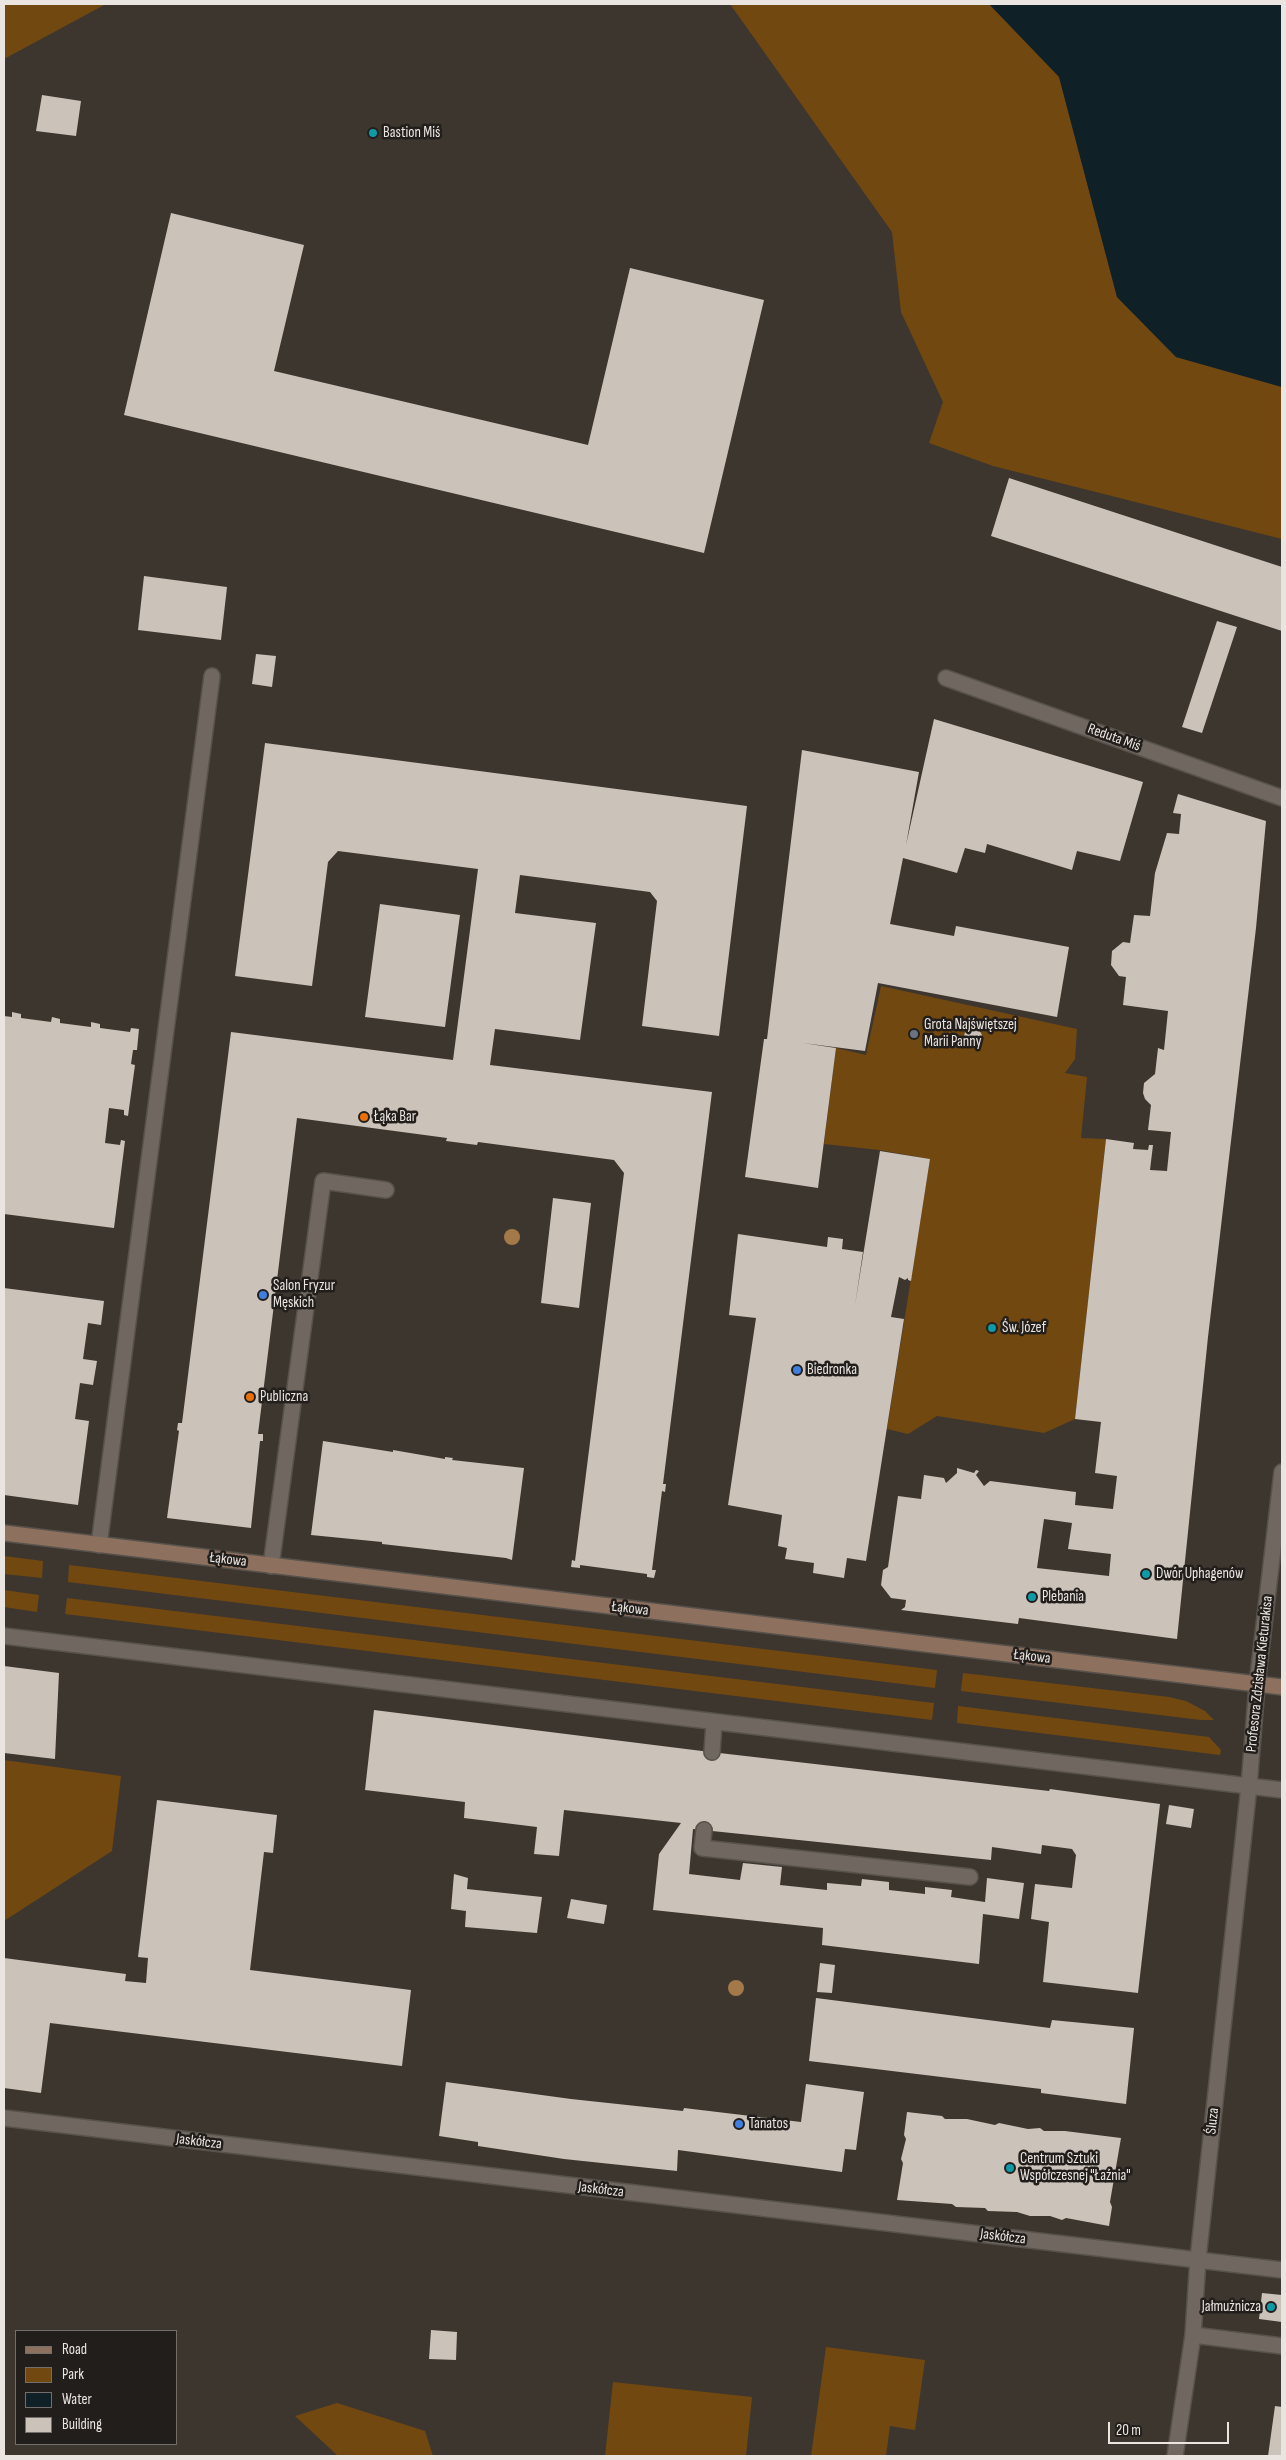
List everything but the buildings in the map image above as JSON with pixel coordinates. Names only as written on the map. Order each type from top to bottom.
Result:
[{"type":"street","points":[[99,1545],[212,676]]},
{"type":"street","name":"Reduta Miś","points":[[946,678],[1282,798]]},
{"type":"street","points":[[272,1566],[322,1181],[386,1190]]},
{"type":"street","name":"Profesora Zdzisława Kieturakisa","points":[[1249,1786],[1257,1684],[1282,1472]]},
{"type":"street","name":"Łąkowa","points":[[4,1533],[1282,1687]]},
{"type":"street","points":[[4,1636],[1282,1790]]},
{"type":"street","points":[[712,1752],[714,1723]]},
{"type":"street","name":"Śluza","points":[[1176,2456],[1193,2335],[1198,2259],[1249,1786]]},
{"type":"street","points":[[704,1830],[702,1848],[970,1877]]},
{"type":"street","name":"Jaskółcza","points":[[4,2118],[1198,2259]]},
{"type":"street","points":[[1198,2259],[1282,2270]]},
{"type":"street","points":[[1193,2335],[1282,2346]]},
{"type":"green space","points":[[4,4],[106,4],[4,59]]},
{"type":"green space","points":[[730,4],[989,4],[1059,76],[1117,297],[1176,357],[1282,387],[1282,539],[993,466],[929,443],[943,402],[901,312],[892,232]]},
{"type":"green space","points":[[881,986],[1077,1029],[1075,1059],[1065,1073],[1087,1077],[1081,1138],[1106,1139],[1075,1419],[1044,1433],[937,1416],[908,1434],[887,1429],[930,1159],[879,1150],[824,1144],[836,1048],[866,1055]]},
{"type":"green space","points":[[4,1556],[43,1561],[42,1578],[4,1574]]},
{"type":"green space","points":[[69,1565],[937,1670],[935,1688],[68,1582]]},
{"type":"green space","points":[[4,1590],[39,1595],[37,1612],[4,1607]]},
{"type":"green space","points":[[67,1598],[934,1703],[932,1720],[65,1614]]},
{"type":"green space","points":[[963,1673],[1169,1697],[1186,1701],[1205,1711],[1214,1720],[961,1691]]},
{"type":"green space","points":[[958,1706],[1209,1737],[1221,1750],[1220,1755],[957,1723]]},
{"type":"green space","points":[[4,1760],[121,1776],[112,1851],[4,1921]]},
{"type":"green space","points":[[826,2347],[925,2360],[915,2430],[890,2426],[886,2456],[811,2456]]},
{"type":"green space","points":[[613,2382],[752,2397],[746,2456],[605,2456]]},
{"type":"green space","points":[[337,2403],[425,2431],[433,2456],[338,2456],[295,2416]]},
{"type":"water","points":[[989,4],[1282,4],[1282,387],[1176,357],[1117,297],[1059,77]]},
{"type":"place","name":"Bastion Miś","points":[[373,133]]},
{"type":"place","name":"Grota Najświętszej Marii Panny","points":[[914,1034]]},
{"type":"place","name":"Łąka Bar","points":[[364,1117]]},
{"type":"place","name":"Salon Fryzur Męskich","points":[[263,1295]]},
{"type":"place","name":"Św. Józef","points":[[992,1328]]},
{"type":"place","name":"Biedronka","points":[[797,1370]]},
{"type":"place","name":"Publiczna","points":[[250,1397]]},
{"type":"place","name":"Dwór Uphagenów","points":[[1146,1574]]},
{"type":"place","name":"Plebania","points":[[1032,1597]]},
{"type":"place","name":"Tanatos","points":[[739,2124]]},
{"type":"place","name":"Centrum Sztuki Współczesnej \"Łaźnia\"","points":[[1010,2168]]},
{"type":"place","name":"Jałmużnicza","points":[[1271,2307]]}]
